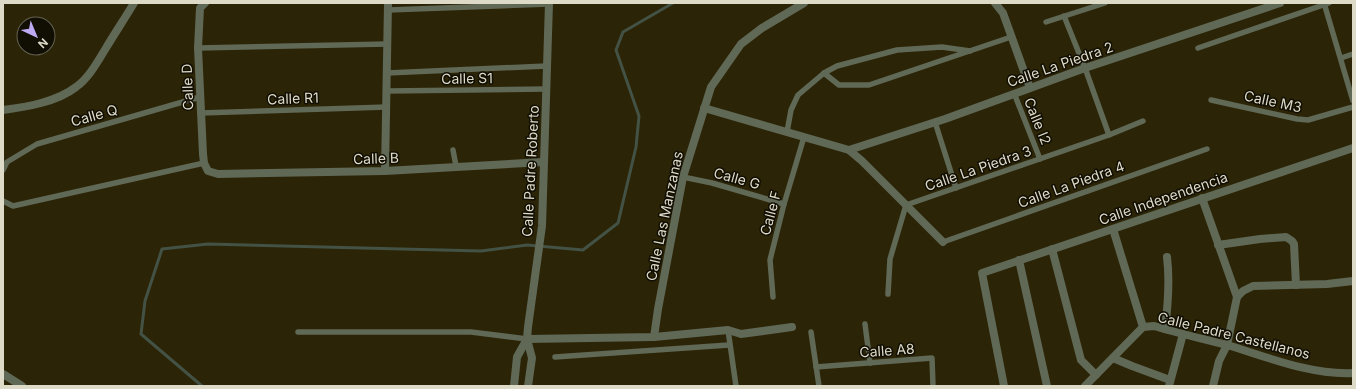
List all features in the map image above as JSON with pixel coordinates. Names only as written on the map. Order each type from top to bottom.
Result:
[{"type":"street","points":[[3,110],[22,108],[49,100],[76,88],[96,65],[134,3]]},
{"type":"street","name":"Calle D","points":[[205,3],[200,8],[198,48],[200,113],[206,167]]},
{"type":"street","name":"Calle Las Manzanas","points":[[654,337],[683,177],[711,88],[740,44],[762,28],[804,3]]},
{"type":"street","points":[[995,3],[1003,13],[1030,88]]},
{"type":"street","name":"Calle La Piedra 2","points":[[849,150],[935,122],[1085,68],[1280,3]]},
{"type":"street","name":"Calle Padre Roberto","points":[[528,339],[542,226],[549,4]]},
{"type":"street","points":[[385,171],[388,6]]},
{"type":"street","points":[[704,108],[849,150],[943,242]]},
{"type":"street","name":"Calle Independencia","points":[[1004,386],[982,273],[1353,148]]},
{"type":"street","name":"Calle B","points":[[206,167],[218,174],[385,171],[544,162]]},
{"type":"street","points":[[1202,198],[1237,297],[1227,345],[1219,361],[1213,386]]},
{"type":"street","points":[[1113,229],[1143,327]]},
{"type":"street","points":[[1218,245],[1260,238],[1290,238],[1294,244],[1296,285]]},
{"type":"street","points":[[1052,249],[1081,360],[1096,375]]},
{"type":"street","points":[[1165,329],[1169,300],[1169,273],[1167,256]]},
{"type":"street","points":[[1019,260],[1047,386]]},
{"type":"street","points":[[1237,297],[1243,291],[1253,286],[1353,282]]},
{"type":"street","name":"Calle Padre Castellanos","points":[[1087,385],[1143,327],[1154,326],[1302,367],[1353,373]]},
{"type":"street","points":[[528,339],[654,337],[728,330],[741,334],[792,327]]},
{"type":"street","points":[[1113,358],[1169,383],[1183,334]]},
{"type":"street","points":[[514,386],[517,357],[528,339]]},
{"type":"street","points":[[528,339],[532,358],[528,386]]},
{"type":"street","points":[[3,374],[22,386]]},
{"type":"lane","points":[[1046,22],[1105,3]]},
{"type":"lane","points":[[1198,48],[1326,3],[1353,101]]},
{"type":"lane","points":[[388,6],[549,4]]},
{"type":"lane","points":[[1064,16],[1085,68],[1109,135]]},
{"type":"lane","points":[[824,73],[839,85],[869,85],[1011,37]]},
{"type":"lane","points":[[198,48],[388,44]]},
{"type":"lane","points":[[787,132],[791,110],[798,95],[824,73],[837,66],[897,50],[942,47],[970,51]]},
{"type":"lane","points":[[1341,58],[1353,54]]},
{"type":"lane","points":[[387,72],[547,66]]},
{"type":"lane","name":"Calle S1","points":[[387,91],[546,89]]},
{"type":"lane","name":"Calle I2","points":[[1014,93],[1040,159]]},
{"type":"lane","name":"Calle Q","points":[[3,170],[7,162],[37,144],[200,97]]},
{"type":"lane","name":"Calle M3","points":[[1212,100],[1297,119],[1308,120],[1353,107]]},
{"type":"lane","name":"Calle R1","points":[[200,113],[387,106]]},
{"type":"lane","name":"Calle La Piedra 3","points":[[906,205],[1109,135],[1143,121]]},
{"type":"lane","points":[[935,122],[956,188]]},
{"type":"lane","name":"Calle F","points":[[773,297],[770,260],[784,204],[804,136]]},
{"type":"lane","name":"Calle La Piedra 4","points":[[943,242],[1207,148]]},
{"type":"lane","points":[[454,150],[456,166]]},
{"type":"lane","points":[[3,201],[13,206],[206,167]]},
{"type":"lane","name":"Calle G","points":[[683,177],[712,183],[784,204]]},
{"type":"lane","points":[[888,294],[890,259],[906,205]]},
{"type":"lane","points":[[865,324],[870,363]]},
{"type":"lane","points":[[728,330],[736,386]]},
{"type":"lane","points":[[298,332],[471,332],[528,339]]},
{"type":"lane","points":[[811,332],[819,386]]},
{"type":"lane","points":[[555,357],[729,345]]},
{"type":"lane","name":"Calle A8","points":[[816,367],[932,358],[933,386]]},
{"type":"waterway","points":[[202,386],[141,334],[145,301],[162,249],[208,244],[481,251],[527,245],[583,250],[618,223],[636,147],[639,116],[616,50],[623,32],[673,3]]}]
